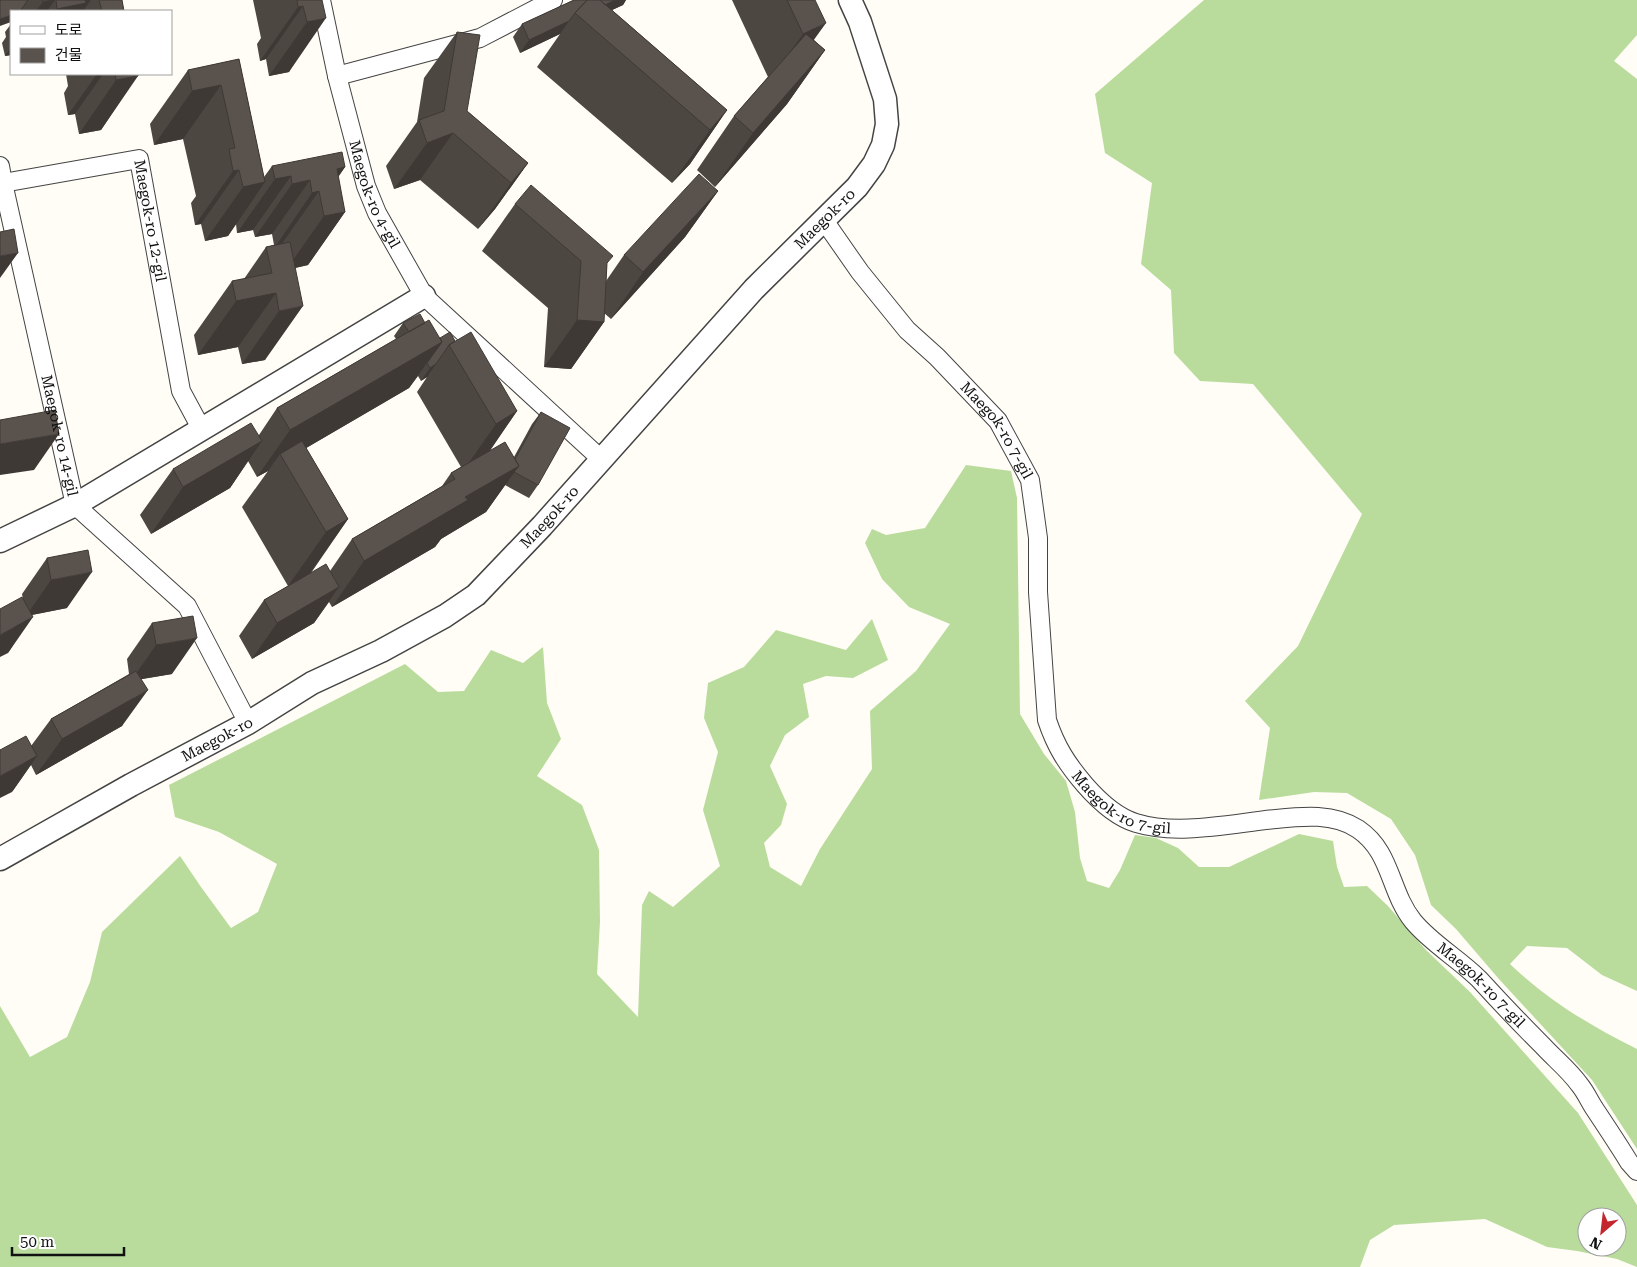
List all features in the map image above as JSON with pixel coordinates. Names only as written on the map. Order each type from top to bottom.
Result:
[{"type":"street","name":"Maegok-ro 4-gil","points":[[321,0],[337,76],[366,186],[377,214],[424,296],[601,459]]},
{"type":"street","points":[[337,76],[480,38],[553,0]]},
{"type":"street","name":"Maegok-ro","points":[[0,859],[131,785],[248,723],[312,683],[381,650],[445,616],[476,595],[542,526],[754,289],[857,187],[874,164],[884,145],[887,124],[885,99],[860,22],[850,0]]},
{"type":"street","name":"Maegok-ro 12-gil","points":[[1,177],[139,159],[181,391],[202,430]]},
{"type":"street","name":"Maegok-ro 14-gil","points":[[1,177],[75,505],[187,606],[248,723]]},
{"type":"street","name":"Maegok-ro 7-gil","points":[[823,219],[860,272],[907,330],[944,364],[998,421],[1030,480],[1038,538],[1038,592],[1047,720],[1054,740],[1065,761],[1079,778],[1095,796],[1114,812],[1135,823],[1162,828],[1197,827],[1316,816],[1340,820],[1358,829],[1379,849],[1402,904],[1412,919],[1426,935],[1477,978],[1579,1084],[1629,1162],[1637,1171]]},
{"type":"street","points":[[0,541],[75,505],[424,296]]},
{"type":"green space","points":[[1204,0],[1637,0],[1637,35],[1614,61],[1637,79],[1637,991],[1602,975],[1567,948],[1527,946],[1510,964],[1555,1001],[1602,1031],[1637,1049],[1637,1149],[1592,1080],[1498,978],[1456,929],[1431,905],[1415,855],[1391,819],[1347,793],[1314,792],[1259,800],[1270,728],[1245,701],[1298,646],[1362,514],[1253,384],[1200,381],[1174,353],[1171,290],[1141,264],[1152,183],[1105,153],[1095,94]]},
{"type":"green space","points":[[966,465],[1011,471],[1017,498],[1020,714],[1044,754],[1066,781],[1075,812],[1080,858],[1087,881],[1109,888],[1120,870],[1135,835],[1156,838],[1178,848],[1199,867],[1229,867],[1299,834],[1333,841],[1337,867],[1344,887],[1367,886],[1388,906],[1426,950],[1470,992],[1578,1113],[1637,1205],[1637,1267],[1607,1257],[1627,1257],[1627,1207],[1577,1207],[1577,1251],[1547,1247],[1485,1219],[1394,1225],[1370,1240],[1360,1267],[0,1267],[0,1006],[30,1057],[67,1037],[90,982],[102,932],[180,856],[231,928],[258,912],[277,864],[219,832],[175,817],[169,785],[405,664],[438,692],[464,691],[491,650],[523,663],[543,647],[547,703],[561,739],[537,776],[582,805],[599,850],[600,922],[597,974],[638,1017],[642,905],[649,891],[673,907],[720,866],[703,810],[718,752],[704,718],[708,683],[744,667],[776,630],[846,650],[872,619],[888,660],[853,678],[826,676],[803,684],[809,717],[785,735],[770,766],[787,804],[781,825],[764,843],[770,867],[801,886],[820,849],[872,769],[870,711],[916,671],[950,624],[909,607],[882,579],[865,543],[872,529],[886,535],[925,528]]},
{"type":"building","points":[[0,0],[28,0],[21,10],[10,10],[10,15],[0,19]]},
{"type":"building","points":[[56,0],[85,0],[86,3],[57,9]]},
{"type":"building","points":[[99,0],[122,0],[124,10],[102,10]]},
{"type":"building","points":[[297,0],[322,0],[326,18],[307,22],[303,6],[298,7]]},
{"type":"building","points":[[574,0],[587,0],[569,21],[529,40],[522,24]]},
{"type":"building","points":[[587,0],[600,0],[727,110],[710,130],[575,13]]},
{"type":"building","points":[[600,0],[615,0],[605,5]]},
{"type":"building","points":[[787,0],[815,0],[826,23],[803,34]]},
{"type":"building","points":[[457,32],[480,35],[467,111],[528,163],[511,183],[453,133],[427,143],[419,120],[444,111]]},
{"type":"building","points":[[806,34],[825,50],[753,133],[734,116]]},
{"type":"building","points":[[239,59],[265,182],[243,187],[239,170],[233,171],[229,149],[235,148],[221,85],[192,91],[188,70]]},
{"type":"building","points":[[115,75],[138,75],[138,76],[116,80]]},
{"type":"building","points":[[342,152],[345,167],[337,169],[345,212],[324,216],[319,191],[312,193],[310,180],[292,184],[291,176],[275,179],[272,166]]},
{"type":"building","points":[[699,174],[718,191],[643,272],[624,255]]},
{"type":"building","points":[[531,185],[613,256],[607,263],[604,322],[577,320],[581,261],[515,204]]},
{"type":"building","points":[[14,229],[18,253],[0,256],[0,232]]},
{"type":"building","points":[[290,242],[303,306],[279,311],[276,293],[236,301],[232,281],[272,273],[266,247]]},
{"type":"building","points":[[420,314],[425,323],[409,332],[403,323]]},
{"type":"building","points":[[429,320],[442,342],[290,430],[277,408]]},
{"type":"building","points":[[450,332],[455,341],[449,345],[436,364],[430,368],[427,363],[442,342],[440,338]]},
{"type":"building","points":[[471,332],[517,411],[496,424],[449,345]]},
{"type":"building","points":[[55,410],[59,434],[0,444],[0,420]]},
{"type":"building","points":[[541,412],[570,428],[538,485],[514,472],[519,466],[515,459]]},
{"type":"building","points":[[251,423],[262,441],[183,487],[173,469]]},
{"type":"building","points":[[302,441],[348,519],[326,532],[280,454]]},
{"type":"building","points":[[505,442],[519,466],[465,497],[468,500],[364,561],[352,539],[455,479],[451,473]]},
{"type":"building","points":[[88,550],[92,572],[51,580],[47,558]]},
{"type":"building","points":[[326,564],[339,587],[277,623],[264,600]]},
{"type":"building","points":[[22,597],[33,617],[0,635],[0,609]]},
{"type":"building","points":[[193,616],[197,638],[156,645],[152,623]]},
{"type":"building","points":[[136,671],[148,690],[62,739],[51,719]]},
{"type":"building","points":[[26,736],[37,756],[0,776],[0,750]]}]
